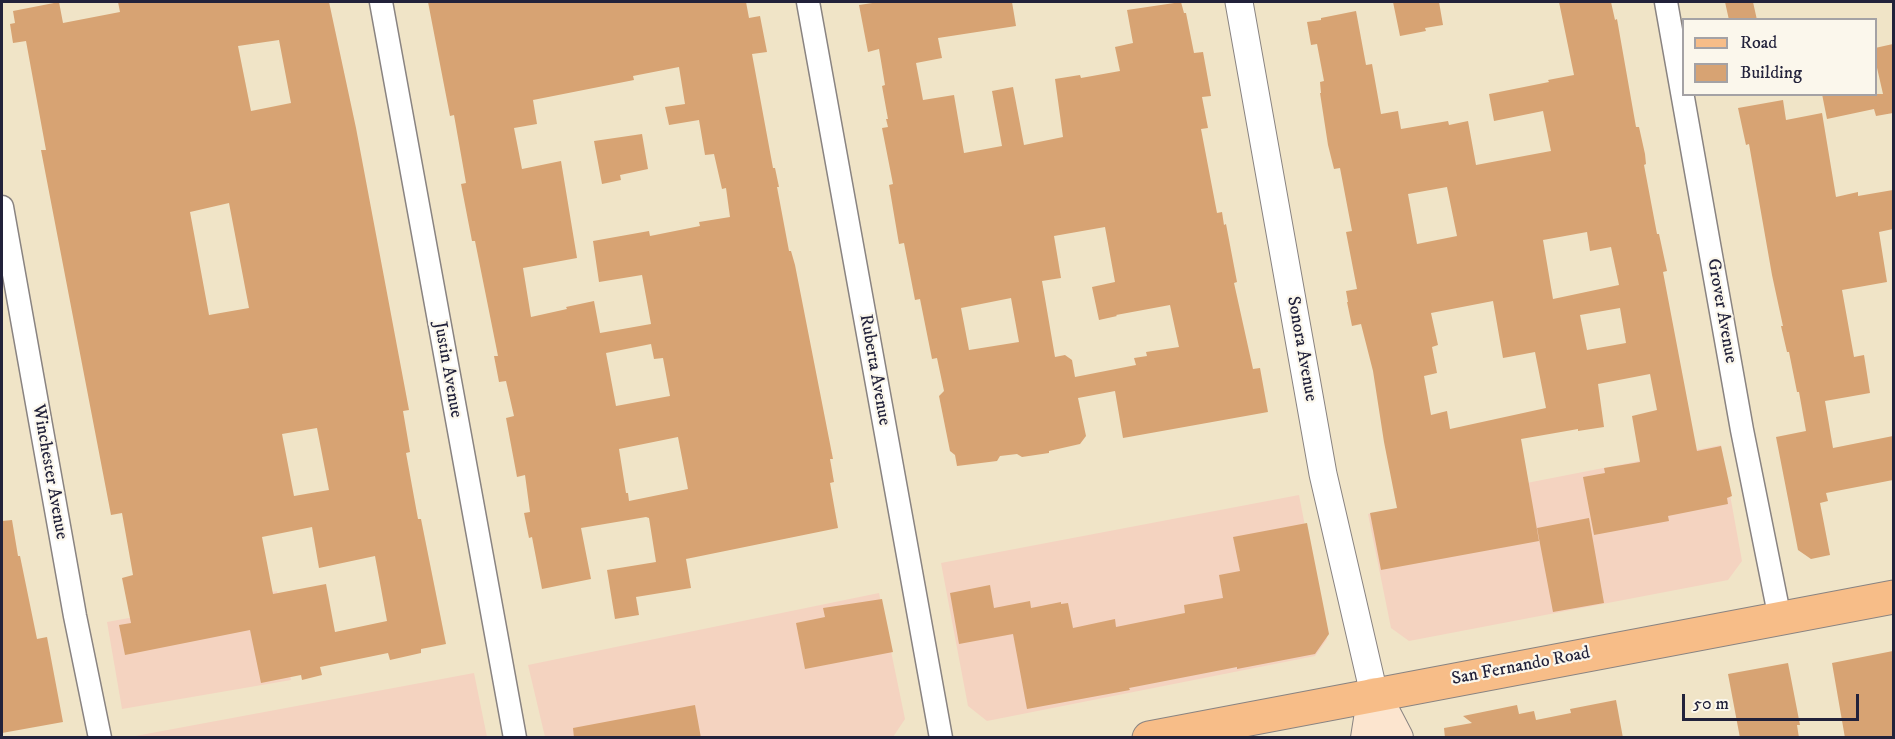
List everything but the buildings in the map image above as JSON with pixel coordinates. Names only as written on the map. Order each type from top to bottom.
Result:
[{"type":"main road","name":"San Fernando Road","points":[[1149,738],[1893,597]]},
{"type":"main road","name":"Sonora Avenue","points":[[1367,738],[1374,694]]},
{"type":"main road","name":"Sonora Avenue","points":[[1374,694],[1397,738]]},
{"type":"street","name":"Justin Avenue","points":[[381,2],[515,738]]},
{"type":"street","name":"Ruberta Avenue","points":[[808,2],[941,738]]},
{"type":"street","name":"Sonora Avenue","points":[[1239,2],[1323,474],[1374,694]]},
{"type":"street","name":"Grover Avenue","points":[[1666,2],[1682,91]]},
{"type":"street","name":"Grover Avenue","points":[[1683,96],[1743,430],[1780,619]]},
{"type":"street","name":"Winchester Avenue","points":[[2,207],[73,607],[100,738]]},
{"type":"shaded area","points":[[1721,445],[1742,561],[1728,580],[1409,641],[1391,628],[1368,514]]},
{"type":"shaded area","points":[[1299,495],[1327,639],[1315,656],[987,721],[968,706],[941,563]]},
{"type":"shaded area","points":[[277,591],[291,680],[122,709],[107,622]]},
{"type":"shaded area","points":[[879,593],[905,719],[893,737],[545,737],[528,665]]},
{"type":"shaded area","points":[[474,673],[487,737],[130,737]]}]
